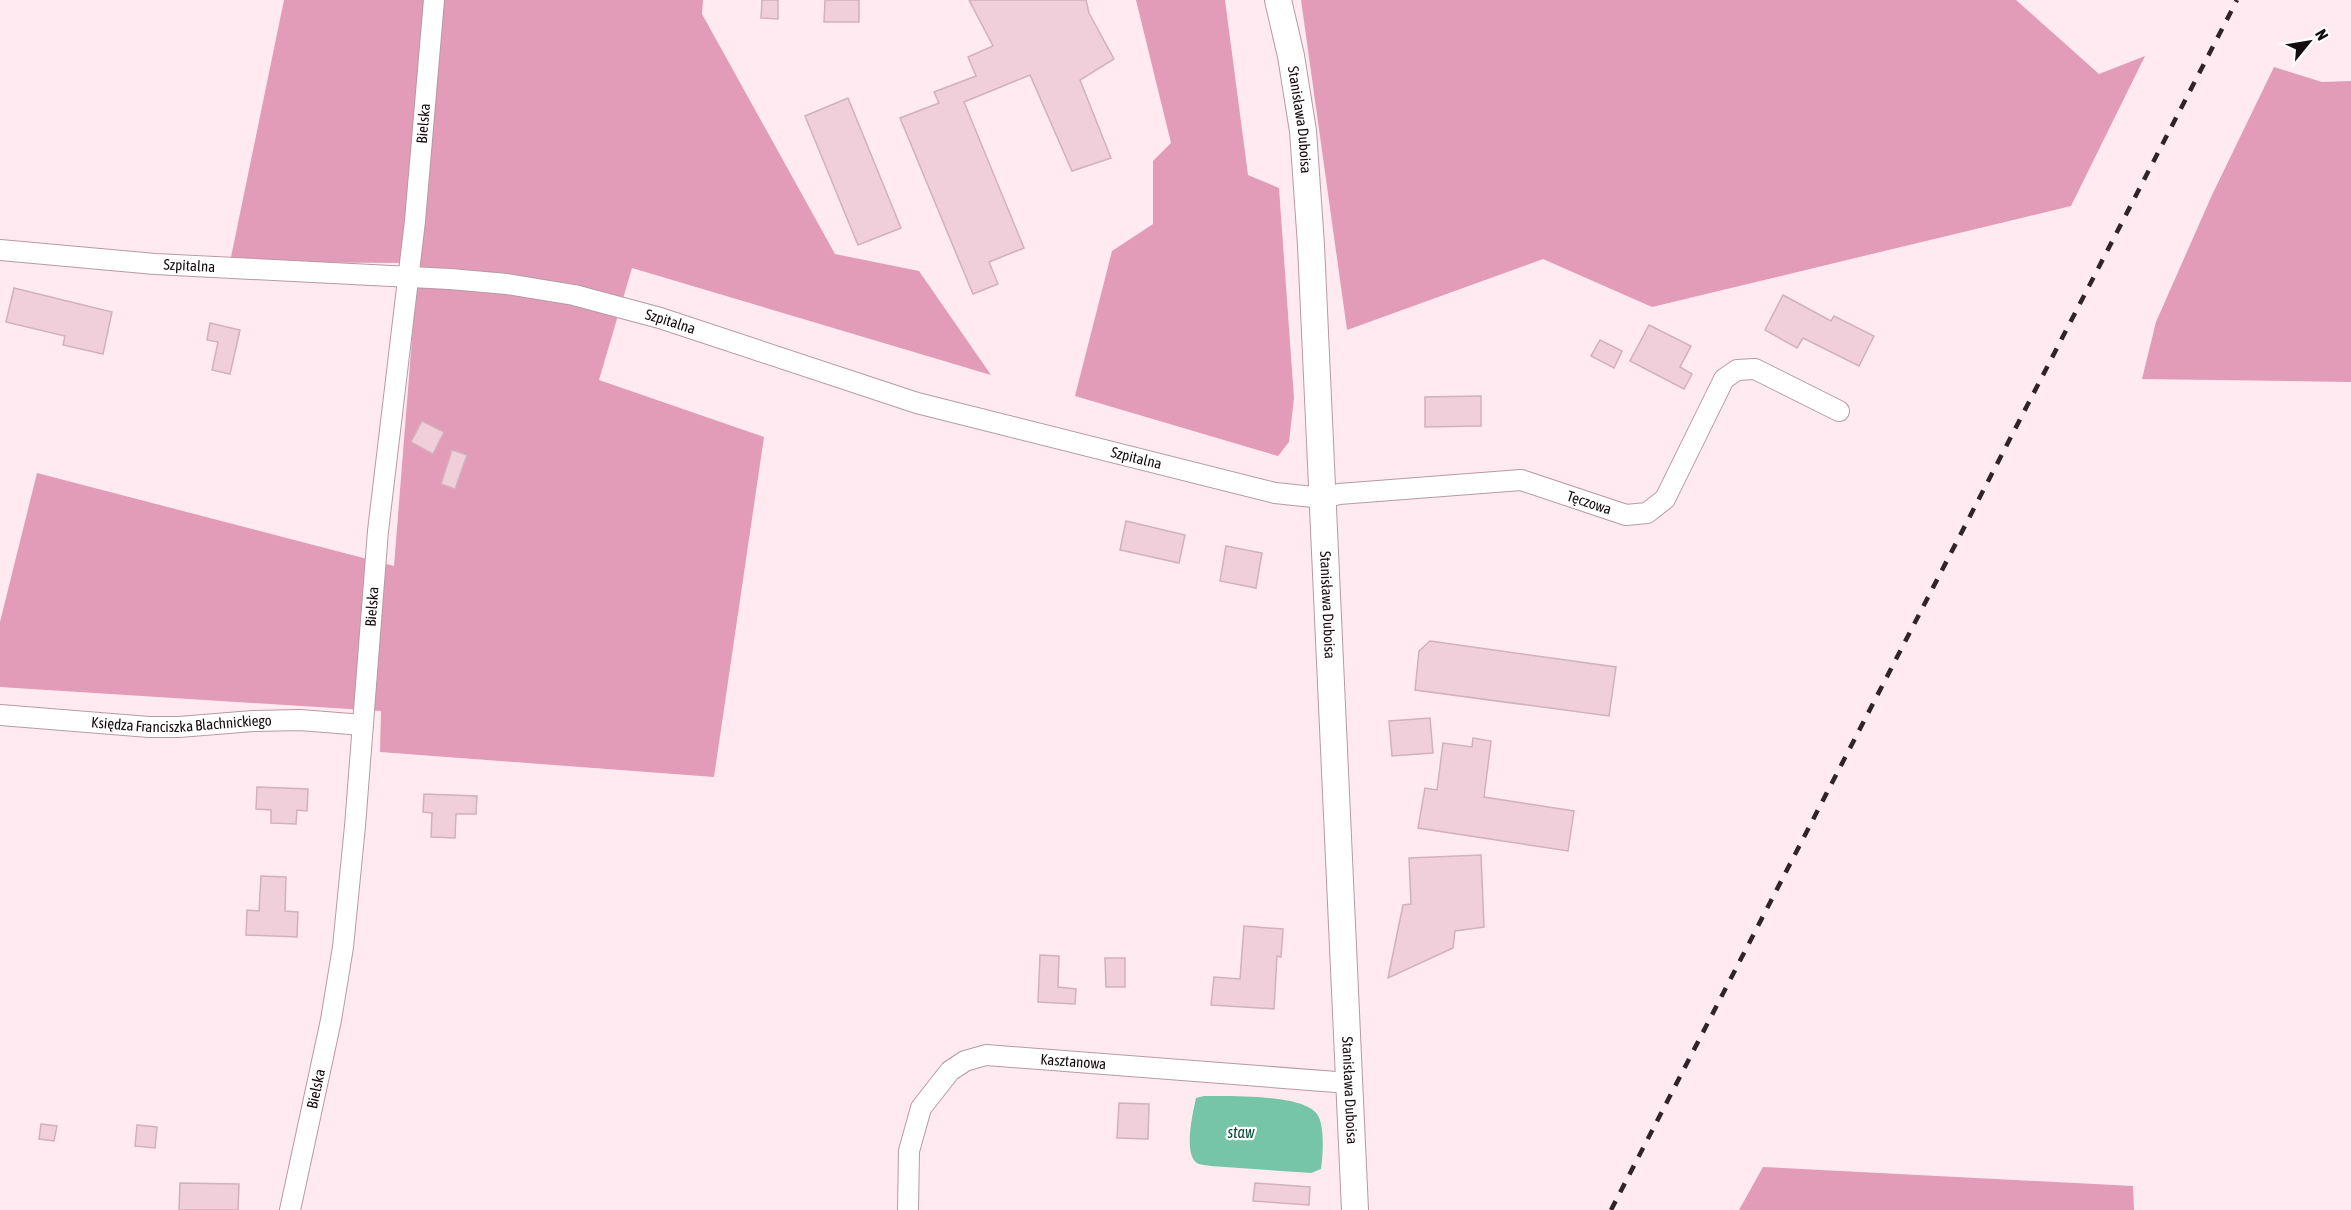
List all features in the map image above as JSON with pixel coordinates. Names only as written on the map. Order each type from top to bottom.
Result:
[{"type":"street","name":"Bielska","points":[[290,1210],[331,1020],[343,947],[355,826],[378,531],[409,277],[434,0]]},
{"type":"street","name":"Stanisława Duboisa","points":[[1278,0],[1291,56],[1303,131],[1312,257],[1355,1210]]},
{"type":"street","name":"Szpitalna","points":[[0,250],[155,264],[507,284],[574,295],[618,305],[917,403],[1275,493],[1323,498]]},
{"type":"street","name":"Tęczowa","points":[[1323,498],[1339,494],[1521,480],[1626,515],[1647,513],[1665,499],[1724,379],[1737,370],[1755,369],[1839,411]]},
{"type":"street","name":"Księdza Franciszka Blachnickiego","points":[[0,715],[148,727],[300,720],[363,724]]},
{"type":"street","name":"Kasztanowa","points":[[908,1210],[909,1151],[921,1108],[950,1071],[964,1061],[986,1055],[1349,1083]]},
{"type":"shaded area","points":[[284,0],[703,0],[702,14],[835,254],[919,271],[991,375],[632,268],[599,380],[764,437],[714,777],[380,752],[381,711],[0,687],[0,622],[37,473],[394,566],[418,263],[230,262]]},
{"type":"shaded area","points":[[1136,0],[1225,0],[1248,175],[1279,188],[1294,398],[1289,442],[1278,456],[1075,396],[1112,251],[1153,224],[1153,161],[1171,143]]},
{"type":"shaded area","points":[[1301,0],[2016,0],[2099,74],[2145,56],[2071,206],[1652,307],[1543,259],[1347,330]]},
{"type":"shaded area","points":[[2274,67],[2322,82],[2351,81],[2351,382],[2142,379],[2156,322],[2212,195]]},
{"type":"shaded area","points":[[1763,1167],[2133,1186],[2134,1210],[1739,1210]]},
{"type":"water","name":"staw","points":[[1204,1096],[1264,1098],[1309,1107],[1320,1119],[1323,1148],[1321,1169],[1311,1173],[1197,1163],[1191,1151],[1190,1132],[1196,1098]]},
{"type":"building","points":[[762,0],[778,0],[778,19],[761,18]]},
{"type":"building","points":[[825,0],[859,0],[859,22],[824,22]]},
{"type":"building","points":[[969,0],[1086,0],[1089,13],[1114,59],[1080,80],[1111,158],[1072,171],[1030,75],[964,102],[1024,248],[989,262],[998,284],[973,294],[900,118],[939,103],[934,92],[976,76],[968,57],[993,46]]},
{"type":"building","points":[[848,98],[901,228],[858,245],[805,116]]},
{"type":"building","points":[[14,288],[112,312],[103,354],[63,345],[65,336],[6,322]]},
{"type":"building","points":[[1783,295],[1831,321],[1834,316],[1874,336],[1859,366],[1803,338],[1797,348],[1765,330]]},
{"type":"building","points":[[210,323],[240,330],[230,374],[212,370],[218,342],[207,340]]},
{"type":"building","points":[[1649,325],[1691,346],[1680,367],[1692,374],[1684,389],[1630,361]]},
{"type":"building","points":[[1600,340],[1622,351],[1614,368],[1591,356]]},
{"type":"building","points":[[1481,396],[1481,426],[1425,427],[1425,397]]},
{"type":"building","points":[[422,421],[444,432],[433,454],[411,442]]},
{"type":"building","points":[[452,450],[467,455],[455,489],[441,484]]},
{"type":"building","points":[[1126,521],[1185,535],[1179,563],[1120,550]]},
{"type":"building","points":[[1226,546],[1262,553],[1256,588],[1220,581]]},
{"type":"building","points":[[1430,641],[1616,667],[1609,716],[1415,690],[1419,651]]},
{"type":"building","points":[[1430,718],[1433,753],[1392,756],[1389,721]]},
{"type":"building","points":[[1473,738],[1491,741],[1484,797],[1574,811],[1568,851],[1418,828],[1425,788],[1437,790],[1443,743],[1472,747]]},
{"type":"building","points":[[257,787],[308,789],[307,811],[297,810],[296,824],[271,823],[271,810],[256,809]]},
{"type":"building","points":[[424,794],[477,796],[476,814],[456,814],[455,838],[431,837],[432,813],[423,812]]},
{"type":"building","points":[[1481,855],[1484,927],[1455,931],[1453,948],[1388,978],[1403,905],[1411,904],[1409,858]]},
{"type":"building","points":[[261,876],[286,877],[285,911],[298,912],[297,937],[246,935],[247,910],[259,911]]},
{"type":"building","points":[[1244,926],[1283,929],[1281,957],[1277,956],[1274,1009],[1211,1005],[1214,977],[1240,979]]},
{"type":"building","points":[[1040,955],[1059,956],[1058,987],[1076,989],[1075,1004],[1038,1002]]},
{"type":"building","points":[[1105,958],[1125,958],[1125,987],[1106,987]]},
{"type":"building","points":[[1119,1103],[1149,1104],[1148,1139],[1117,1138]]},
{"type":"building","points":[[41,1124],[57,1126],[54,1141],[39,1139]]},
{"type":"building","points":[[137,1125],[157,1127],[155,1148],[135,1146]]},
{"type":"building","points":[[180,1183],[239,1184],[238,1210],[179,1210]]},
{"type":"building","points":[[1255,1183],[1310,1187],[1309,1205],[1253,1201]]},
{"type":"railway","points":[[1611,1210],[2237,0]]}]
